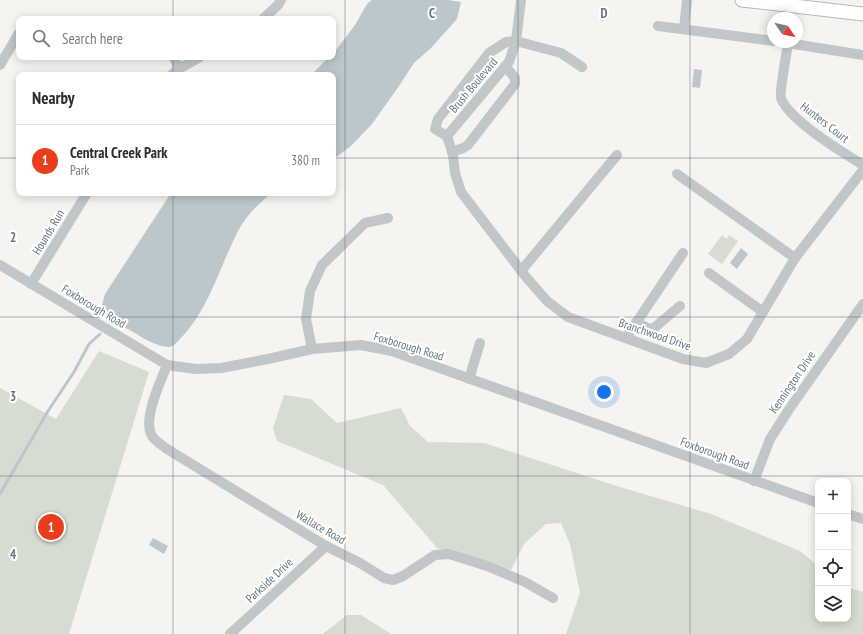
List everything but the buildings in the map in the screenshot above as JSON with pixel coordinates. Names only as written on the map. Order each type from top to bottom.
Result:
[{"type":"main road","points":[[742,0],[863,14]]},
{"type":"street","points":[[266,16],[281,0]]},
{"type":"street","name":"Brush Boulevard","points":[[447,136],[509,62],[516,41],[521,0]]},
{"type":"street","points":[[684,29],[687,0]]},
{"type":"street","points":[[658,26],[767,40]]},
{"type":"street","points":[[0,64],[16,37]]},
{"type":"street","points":[[447,136],[435,129],[438,119],[489,53],[506,42],[516,41],[562,53],[582,67]]},
{"type":"street","points":[[803,45],[863,55]]},
{"type":"street","name":"Hunters Court","points":[[785,48],[781,96],[786,107],[814,132],[863,165]]},
{"type":"street","points":[[174,60],[175,72],[195,60]]},
{"type":"street","points":[[452,152],[468,145],[515,84],[515,78],[505,66]]},
{"type":"street","name":"Branchwood Drive","points":[[447,136],[452,152],[455,173],[461,192],[521,271],[547,301],[568,317],[683,359],[706,363],[729,354],[747,338],[795,258],[863,170]]},
{"type":"street","points":[[521,271],[616,155]]},
{"type":"street","points":[[677,174],[795,258]]},
{"type":"street","name":"Hounds Run","points":[[31,284],[85,196]]},
{"type":"street","points":[[312,349],[306,319],[310,292],[322,265],[365,223],[388,218]]},
{"type":"street","points":[[626,338],[683,253]]},
{"type":"street","name":"Foxborough Road","points":[[0,265],[168,365],[196,369],[221,368],[312,349],[361,345],[392,351],[815,502]]},
{"type":"street","points":[[709,273],[763,312]]},
{"type":"street","name":"Kennington Drive","points":[[754,481],[770,439],[863,304]]},
{"type":"street","points":[[636,322],[649,329],[654,328],[680,306]]},
{"type":"street","points":[[469,379],[480,343]]},
{"type":"street","name":"Wallace Road","points":[[168,365],[152,402],[149,422],[152,436],[167,449],[326,546],[360,563],[384,578],[393,580],[403,576],[435,555],[449,554],[487,566],[525,582],[553,598]]},
{"type":"street","points":[[851,515],[863,519]]},
{"type":"street","name":"Parkside Drive","points":[[230,634],[326,546]]},
{"type":"shaded area","points":[[372,0],[448,0],[461,2],[457,19],[431,48],[414,63],[372,124],[350,147],[336,157],[336,72],[314,72],[326,60],[336,60],[336,50],[355,25],[367,4]]},
{"type":"shaded area","points":[[694,69],[702,70],[700,88],[692,87]]},
{"type":"shaded area","points":[[169,196],[268,196],[253,210],[241,226],[206,302],[189,328],[173,346],[164,347],[150,342],[111,321],[103,315],[100,312],[105,294]]},
{"type":"shaded area","points":[[722,235],[727,239],[729,235],[738,241],[722,264],[708,254]]},
{"type":"shaded area","points":[[741,248],[748,254],[737,269],[730,263]]},
{"type":"shaded area","points":[[99,351],[149,372],[69,634],[0,634],[0,388],[56,419]]},
{"type":"shaded area","points":[[284,395],[311,399],[337,423],[401,408],[410,426],[428,442],[484,443],[620,487],[711,514],[800,551],[815,564],[815,622],[851,622],[851,588],[863,592],[863,634],[566,634],[580,593],[570,544],[561,523],[546,524],[524,544],[511,570],[437,548],[383,485],[277,441],[273,428]]},
{"type":"shaded area","points":[[153,538],[168,546],[164,554],[149,545]]},
{"type":"shaded area","points":[[347,615],[361,615],[391,634],[323,634]]},
{"type":"waterway","points":[[0,494],[48,411],[74,372],[89,344],[100,334]]},
{"type":"place","name":"Central Creek Park","points":[[51,527]]}]
